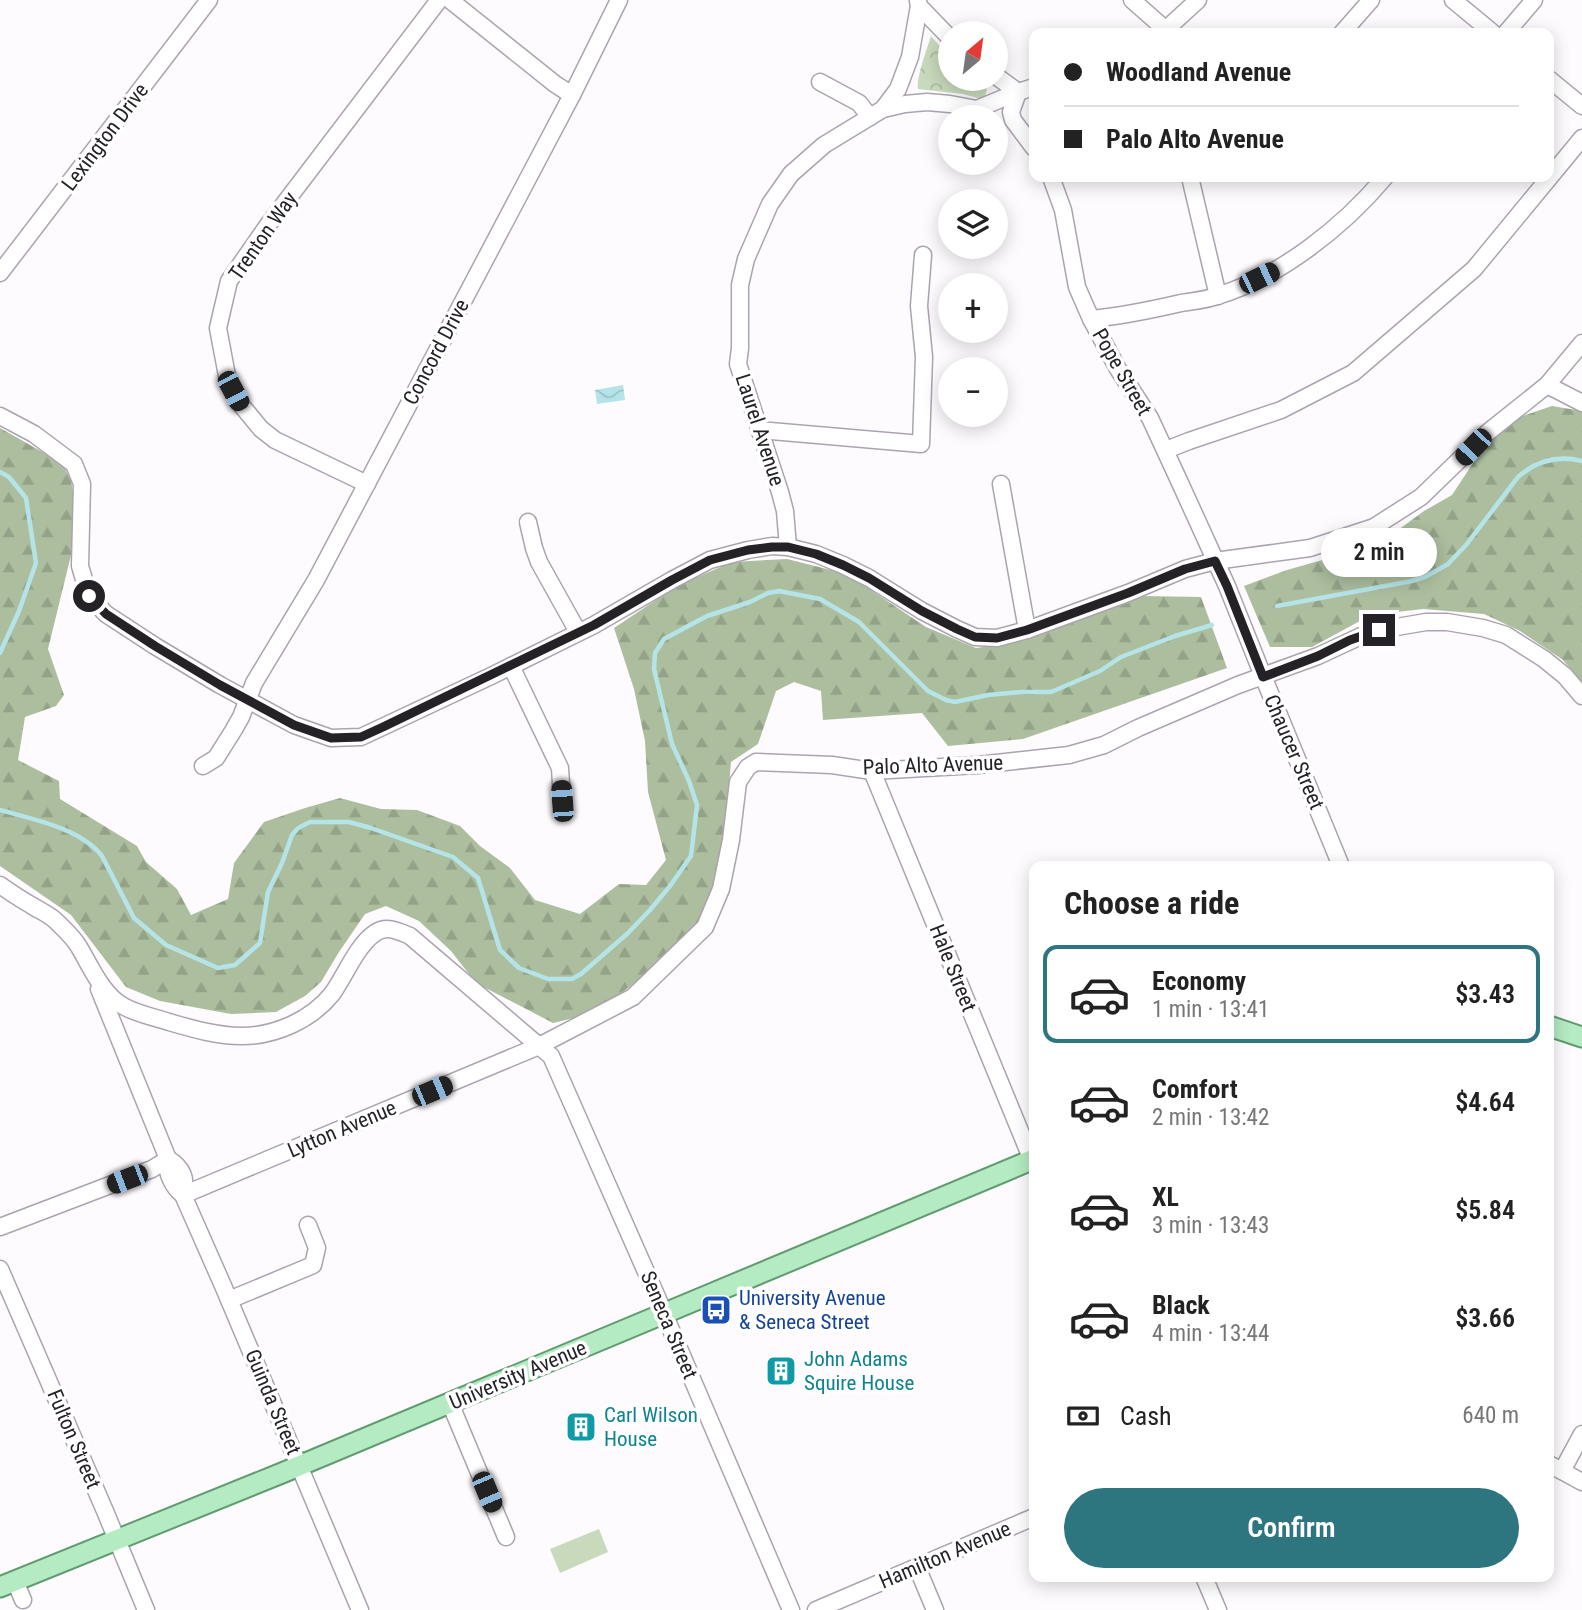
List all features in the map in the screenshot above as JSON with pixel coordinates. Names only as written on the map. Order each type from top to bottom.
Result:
[{"type":"main road","points":[[1554,1028],[1582,1037]]},
{"type":"main road","name":"University Avenue","points":[[4,1584],[300,1466],[1029,1163]]},
{"type":"street","name":"Lexington Drive","points":[[0,273],[209,0]]},
{"type":"street","name":"Trenton Way","points":[[367,484],[275,440],[261,429],[242,406],[228,381],[218,328],[229,281],[268,225],[439,0]]},
{"type":"street","points":[[450,0],[572,95]]},
{"type":"street","name":"Concord Drive","points":[[203,766],[216,758],[241,717],[254,683],[314,585],[572,95],[619,0]]},
{"type":"street","points":[[1132,0],[1160,28]]},
{"type":"street","points":[[1168,28],[1198,0]]},
{"type":"street","points":[[1346,28],[1371,0]]},
{"type":"street","points":[[1453,0],[1487,28]]},
{"type":"street","points":[[1510,28],[1534,0]]},
{"type":"street","points":[[919,3],[938,24]]},
{"type":"street","points":[[820,82],[876,113],[898,89],[912,53],[919,3]]},
{"type":"street","points":[[1554,83],[1582,106]]},
{"type":"street","points":[[1008,85],[1017,92],[1011,112],[1013,120],[1029,141]]},
{"type":"street","name":"Laurel Avenue","points":[[788,547],[785,510],[738,364],[740,285],[748,253],[770,204],[791,174],[824,145],[876,113],[905,104],[927,102],[977,109],[1029,88]]},
{"type":"street","points":[[1554,172],[1582,138]]},
{"type":"street","name":"Pope Street","points":[[1053,182],[1063,210],[1077,287],[1118,369],[1150,418],[1215,561]]},
{"type":"street","points":[[1191,182],[1218,296]]},
{"type":"street","points":[[1091,319],[1122,316],[1218,296],[1276,270],[1325,236],[1381,182]]},
{"type":"street","points":[[1166,450],[1281,410],[1353,373],[1474,269],[1546,182]]},
{"type":"street","points":[[759,430],[921,444],[924,358],[919,306],[923,255]]},
{"type":"street","points":[[0,416],[34,434],[74,464],[82,484],[80,566],[89,596],[106,614],[155,646],[294,725],[331,738],[361,737],[594,625],[710,560],[748,550],[788,547],[816,554],[869,578],[922,611],[975,637],[997,638],[1027,630],[1128,593],[1185,569],[1215,561],[1310,548],[1374,527],[1421,497],[1487,433],[1547,385],[1582,343]]},
{"type":"street","points":[[1547,385],[1582,403]]},
{"type":"street","points":[[1001,484],[1027,630]]},
{"type":"street","points":[[528,522],[539,562],[578,632]]},
{"type":"street","name":"Chaucer Street","points":[[1215,561],[1339,861]]},
{"type":"street","name":"Palo Alto Avenue","points":[[539,1046],[633,997],[705,927],[721,889],[731,840],[738,782],[748,767],[756,762],[831,765],[872,771],[978,765],[1069,755],[1104,745],[1238,685],[1318,656],[1350,640],[1379,630],[1426,622],[1447,622],[1506,635],[1544,659],[1565,676],[1582,696]]},
{"type":"street","points":[[511,666],[560,768],[562,801]]},
{"type":"street","name":"Hale Street","points":[[872,771],[1029,1149]]},
{"type":"street","points":[[0,885],[56,920],[78,944],[109,996],[123,1007],[200,1031],[243,1036],[266,1033],[300,1020],[323,1003],[372,935],[383,929],[397,930],[410,936],[539,1046]]},
{"type":"street","name":"Guinda Street","points":[[89,964],[167,1159],[177,1164],[186,1184],[183,1195],[360,1610]]},
{"type":"street","name":"Lytton Avenue","points":[[183,1195],[539,1046]]},
{"type":"street","name":"Seneca Street","points":[[539,1046],[551,1056],[791,1610]]},
{"type":"street","points":[[0,1227],[154,1168],[167,1159]]},
{"type":"street","points":[[229,1300],[313,1265],[317,1248],[308,1225]]},
{"type":"street","name":"Fulton Street","points":[[0,1269],[146,1610]]},
{"type":"street","points":[[450,1404],[506,1537]]},
{"type":"street","points":[[1582,1434],[1555,1468],[1582,1482]]},
{"type":"street","name":"Hamilton Avenue","points":[[816,1610],[1029,1519]]},
{"type":"street","points":[[917,1567],[935,1610]]},
{"type":"street","points":[[1206,1582],[1218,1610]]},
{"type":"street","points":[[4,1584],[23,1600]]},
{"type":"green space","points":[[931,36],[938,44],[938,91],[986,91],[985,97],[981,99],[963,94],[918,89],[920,71]]},
{"type":"green space","points":[[1552,406],[1582,411],[1582,683],[1563,660],[1520,631],[1484,614],[1423,609],[1371,615],[1312,647],[1270,647],[1244,586],[1287,570],[1379,544],[1424,511],[1452,495],[1483,448],[1511,420]]},
{"type":"green space","points":[[0,428],[62,463],[71,480],[75,506],[73,547],[48,649],[64,695],[56,706],[25,717],[18,760],[59,781],[60,799],[137,846],[146,862],[177,889],[191,915],[228,899],[234,863],[264,822],[340,798],[381,809],[417,810],[460,826],[480,846],[510,868],[535,900],[580,914],[619,884],[646,885],[666,860],[648,792],[645,741],[634,689],[614,628],[677,586],[732,562],[787,559],[847,574],[926,627],[976,648],[1017,642],[1142,596],[1201,597],[1227,668],[1023,739],[948,746],[922,713],[823,720],[821,691],[794,682],[776,691],[758,744],[731,762],[718,871],[700,923],[647,974],[617,996],[578,1017],[553,1023],[476,983],[451,951],[419,921],[386,906],[365,914],[321,982],[305,996],[276,1012],[231,1014],[160,1001],[126,987],[71,915],[0,866]]},
{"type":"green space","points":[[599,1529],[608,1552],[560,1573],[550,1549]]},
{"type":"water","points":[[623,385],[625,400],[597,404],[595,390]]},
{"type":"waterway","points":[[1277,606],[1425,577],[1448,564],[1466,545],[1525,471],[1556,459],[1582,461]]},
{"type":"waterway","points":[[0,472],[9,477],[26,498],[36,563],[0,653]]},
{"type":"waterway","points":[[0,810],[55,826],[93,846],[102,856],[134,918],[166,945],[218,968],[235,965],[260,943],[268,892],[292,835],[298,828],[310,822],[349,822],[453,857],[478,878],[500,950],[519,968],[548,979],[572,979],[628,933],[670,886],[691,856],[697,805],[672,744],[654,669],[655,653],[664,639],[707,616],[768,593],[779,591],[820,599],[859,622],[928,691],[955,702],[988,695],[1051,692],[1100,671],[1121,657],[1212,625]]},
{"type":"place","name":"University Avenue & Seneca Street","points":[[716,1310]]},
{"type":"place","name":"John Adams Squire House","points":[[781,1371]]},
{"type":"place","name":"Carl Wilson House","points":[[581,1427]]},
{"type":"route","points":[[89,596],[106,614],[220,685],[294,725],[331,738],[361,737],[383,727],[594,625],[710,560],[772,547],[788,547],[816,554],[869,578],[957,629],[975,637],[997,638],[1027,630],[1185,569],[1215,561],[1263,677],[1379,630]]}]
